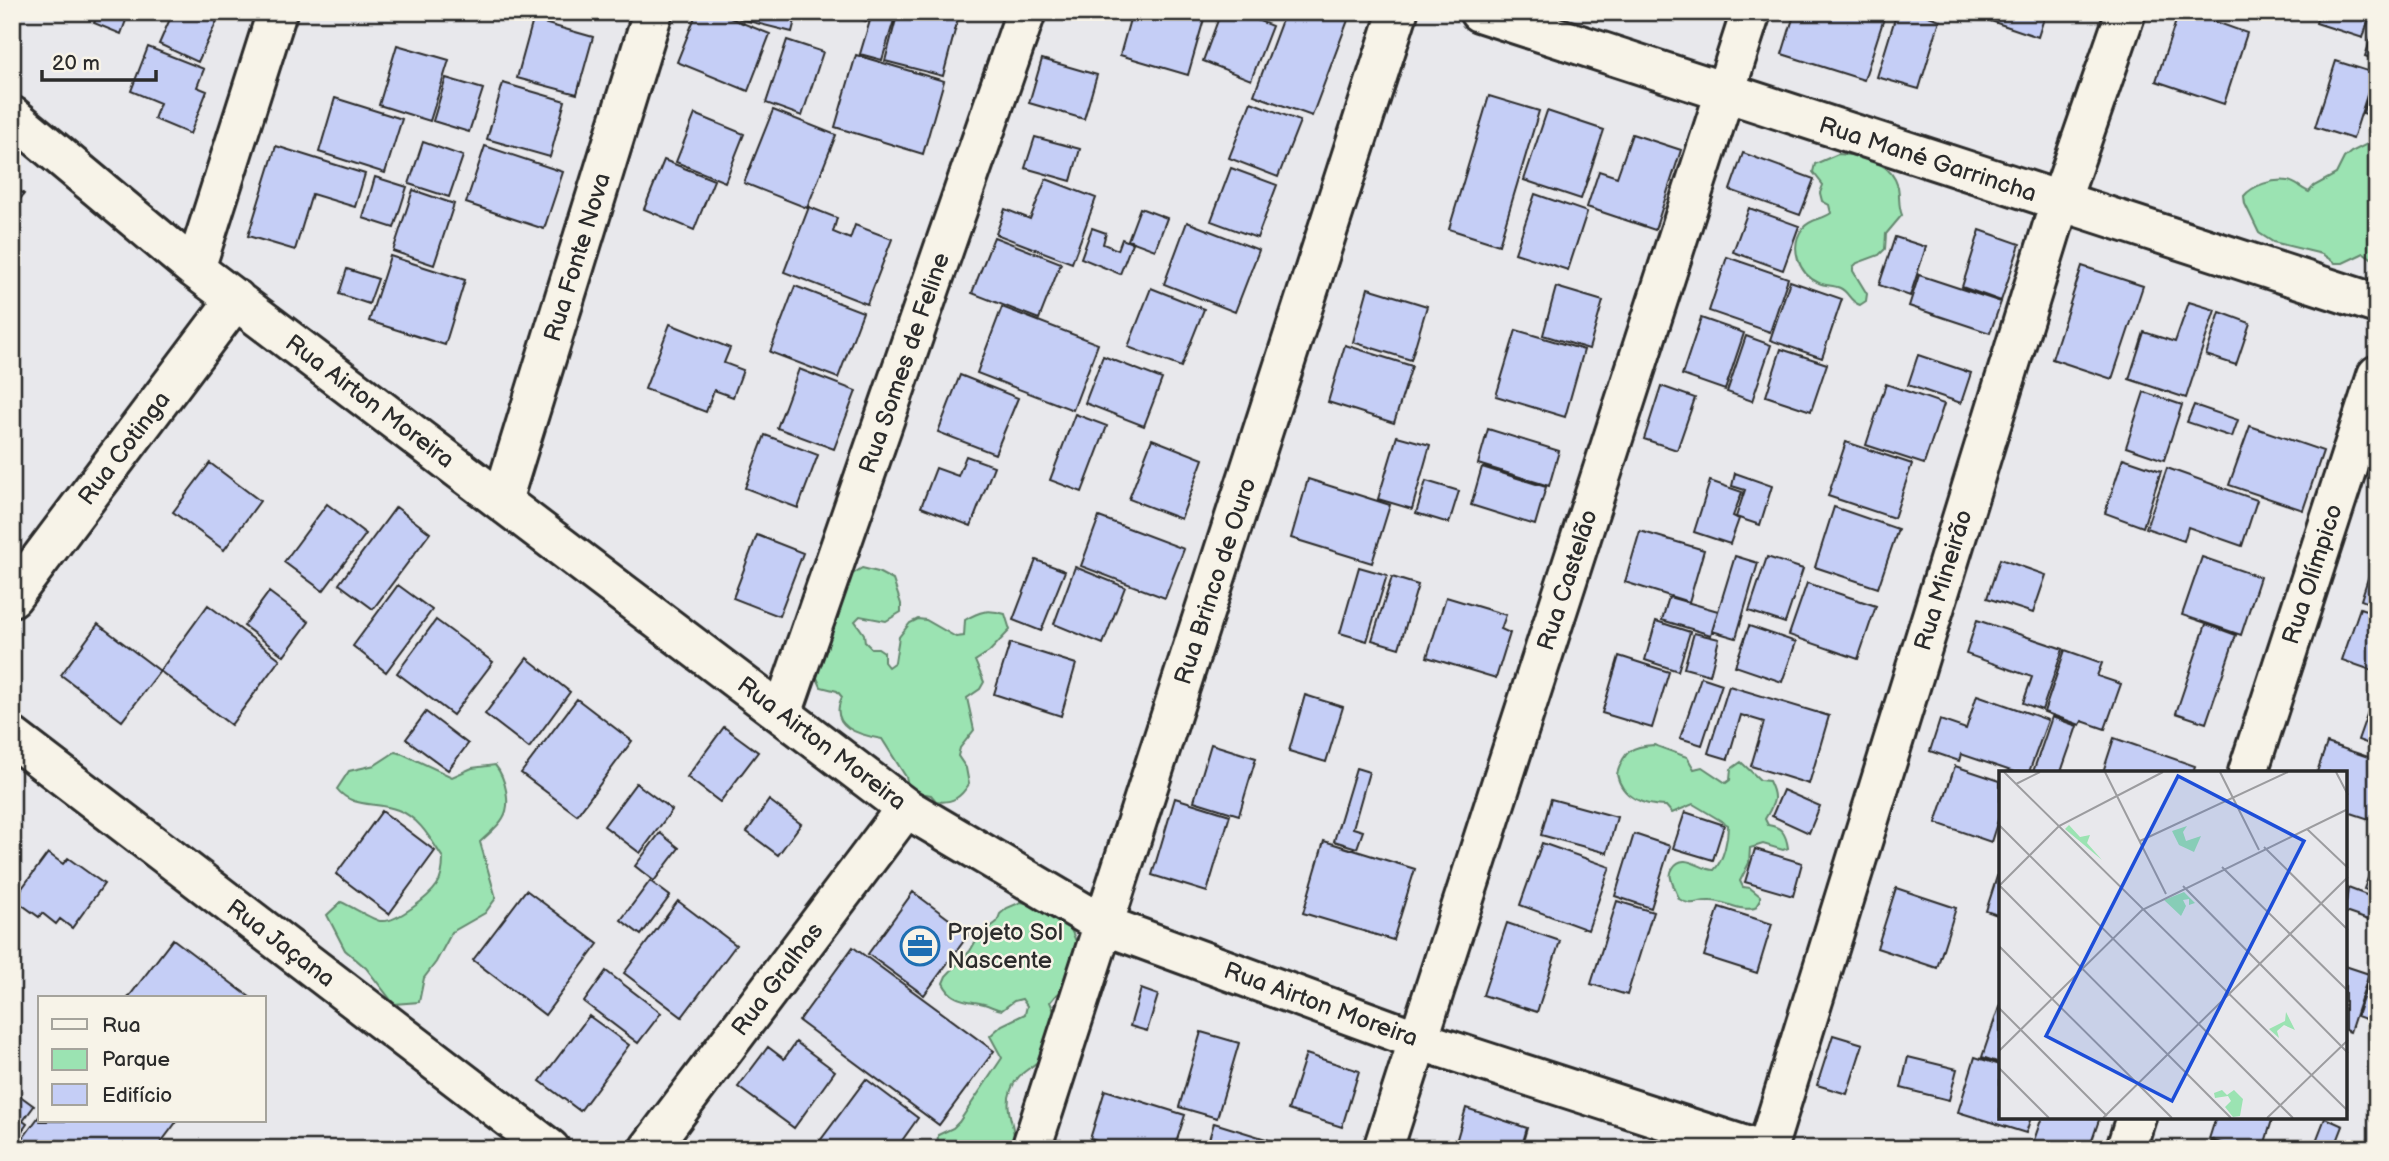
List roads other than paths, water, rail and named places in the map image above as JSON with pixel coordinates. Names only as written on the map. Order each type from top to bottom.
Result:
[{"type":"street","points":[[195,269],[277,12]]},
{"type":"street","name":"Rua Fonte Nova","points":[[502,501],[653,12]]},
{"type":"street","name":"Rua Somes de Feline","points":[[782,714],[1026,12]]},
{"type":"street","name":"Rua Brinco de Ouro","points":[[1031,1149],[1398,12]]},
{"type":"street","name":"Rua Mané Garrincha","points":[[1479,12],[2377,304]]},
{"type":"street","name":"Rua Castelão","points":[[1383,1149],[1751,12]]},
{"type":"street","name":"Rua Mineirão","points":[[1767,1149],[2060,202],[2126,12]]},
{"type":"street","name":"Rua Airton Moreira","points":[[12,116],[195,269],[906,808],[1104,925],[1418,1040],[1755,1149]]},
{"type":"street","name":"Rua Cotinga","points":[[12,597],[236,299]]},
{"type":"street","name":"Rua Olímpico","points":[[2248,771],[2377,375]]},
{"type":"street","name":"Rua Jaçana","points":[[12,737],[550,1149]]},
{"type":"street","name":"Rua Gralhas","points":[[649,1149],[906,808]]},
{"type":"street","points":[[2126,1149],[2135,1119]]},
{"type":"place","name":"Projeto Sol Nascente","points":[[920,946]]}]
